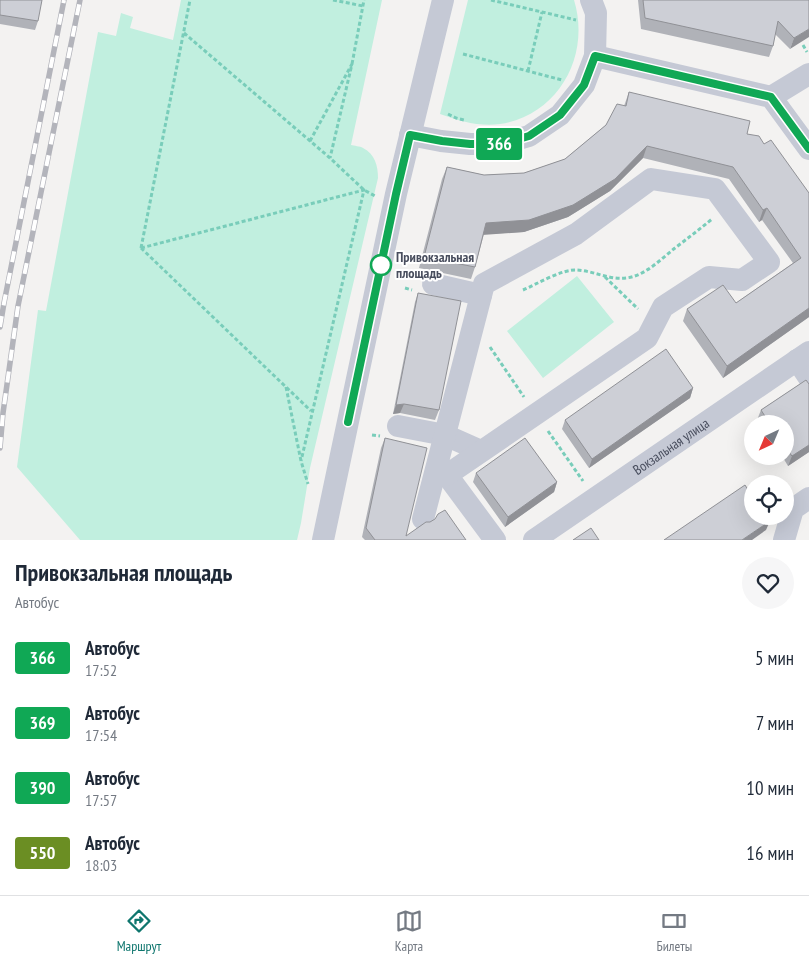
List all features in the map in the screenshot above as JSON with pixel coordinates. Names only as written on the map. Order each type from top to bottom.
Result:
[{"type":"street","points":[[325,538],[396,194],[442,0]]},
{"type":"street","points":[[410,135],[470,144],[501,144],[529,136],[560,115],[584,85],[595,56],[596,13],[584,7]]},
{"type":"street","points":[[595,56],[771,97],[809,149]]},
{"type":"street","points":[[771,97],[808,63]]},
{"type":"street","points":[[423,519],[442,469],[445,435],[484,284],[576,234],[650,180],[715,189],[733,199],[769,262],[742,280],[709,277],[664,307],[647,338],[481,451],[442,469]]},
{"type":"street","points":[[433,284],[481,295]]},
{"type":"street","name":"Вокзальная улица","points":[[534,540],[805,364]]},
{"type":"street","points":[[398,426],[445,435],[481,451]]},
{"type":"street","points":[[442,469],[495,540]]},
{"type":"street","points":[[784,540],[793,509],[809,498]]},
{"type":"path","points":[[141,248],[190,0]]},
{"type":"path","points":[[333,0],[363,6]]},
{"type":"path","points":[[330,158],[352,64],[363,0]]},
{"type":"path","points":[[491,0],[576,20]]},
{"type":"path","points":[[577,26],[576,20],[584,7]]},
{"type":"path","points":[[528,71],[542,12]]},
{"type":"path","points":[[184,33],[330,158],[364,190],[376,196]]},
{"type":"path","points":[[802,45],[808,63]]},
{"type":"path","points":[[463,54],[562,82],[567,73]]},
{"type":"path","points":[[310,141],[352,64]]},
{"type":"path","points":[[448,114],[466,120]]},
{"type":"path","points":[[141,248],[364,190]]},
{"type":"path","points":[[300,461],[364,190]]},
{"type":"path","points":[[521,290],[564,271],[586,271],[604,277],[626,278],[638,274],[651,267],[716,216],[733,199]]},
{"type":"path","points":[[141,248],[311,411]]},
{"type":"path","points":[[604,277],[656,323]]},
{"type":"path","points":[[286,387],[300,461],[308,484]]},
{"type":"green space","points":[[181,0],[382,0],[351,145],[362,147],[373,157],[378,178],[310,468],[297,540],[80,540],[17,467],[38,310],[46,311],[98,32],[116,36],[121,13],[133,17],[130,28],[173,40]]},
{"type":"green space","points":[[468,0],[574,0],[578,21],[578,41],[574,61],[566,79],[554,95],[539,109],[521,118],[492,125],[470,123],[440,114]]},
{"type":"green space","points":[[577,276],[614,322],[543,378],[507,331]]},
{"type":"building","points":[[0,0],[42,0],[38,21],[0,15]]},
{"type":"building","points":[[643,0],[809,0],[809,29],[794,38],[778,21],[773,46],[645,18]]},
{"type":"building","points":[[629,92],[750,121],[747,134],[759,136],[764,144],[771,140],[809,193],[809,308],[727,366],[687,309],[723,285],[736,303],[801,258],[767,208],[763,210],[733,167],[647,146],[615,179],[573,205],[529,220],[486,223],[475,267],[424,257],[447,167],[484,175],[524,173],[565,159],[606,125],[617,104],[626,106]]},
{"type":"building","points":[[418,293],[461,301],[439,410],[404,404],[396,405]]},
{"type":"building","points":[[666,349],[693,388],[592,459],[565,420]]},
{"type":"building","points":[[806,380],[809,384],[809,445],[794,455],[794,415],[764,415],[761,410]]},
{"type":"building","points":[[385,438],[427,448],[406,536],[426,522],[435,519],[438,514],[445,510],[466,540],[375,540],[366,528]]},
{"type":"building","points":[[525,438],[557,482],[508,517],[476,473]]},
{"type":"building","points":[[744,486],[744,525],[764,525],[742,540],[664,540]]},
{"type":"building","points":[[591,528],[599,540],[573,540]]},
{"type":"railway","points":[[0,327],[64,0]]},
{"type":"railway","points":[[0,448],[18,306],[80,0]]},
{"type":"bus line","name":"366","points":[[348,422],[410,135],[470,144],[501,144],[529,136],[560,115],[584,85],[595,56],[771,97],[809,149]]},
{"type":"place","name":"Привокзальная площадь","points":[[381,265]]}]
